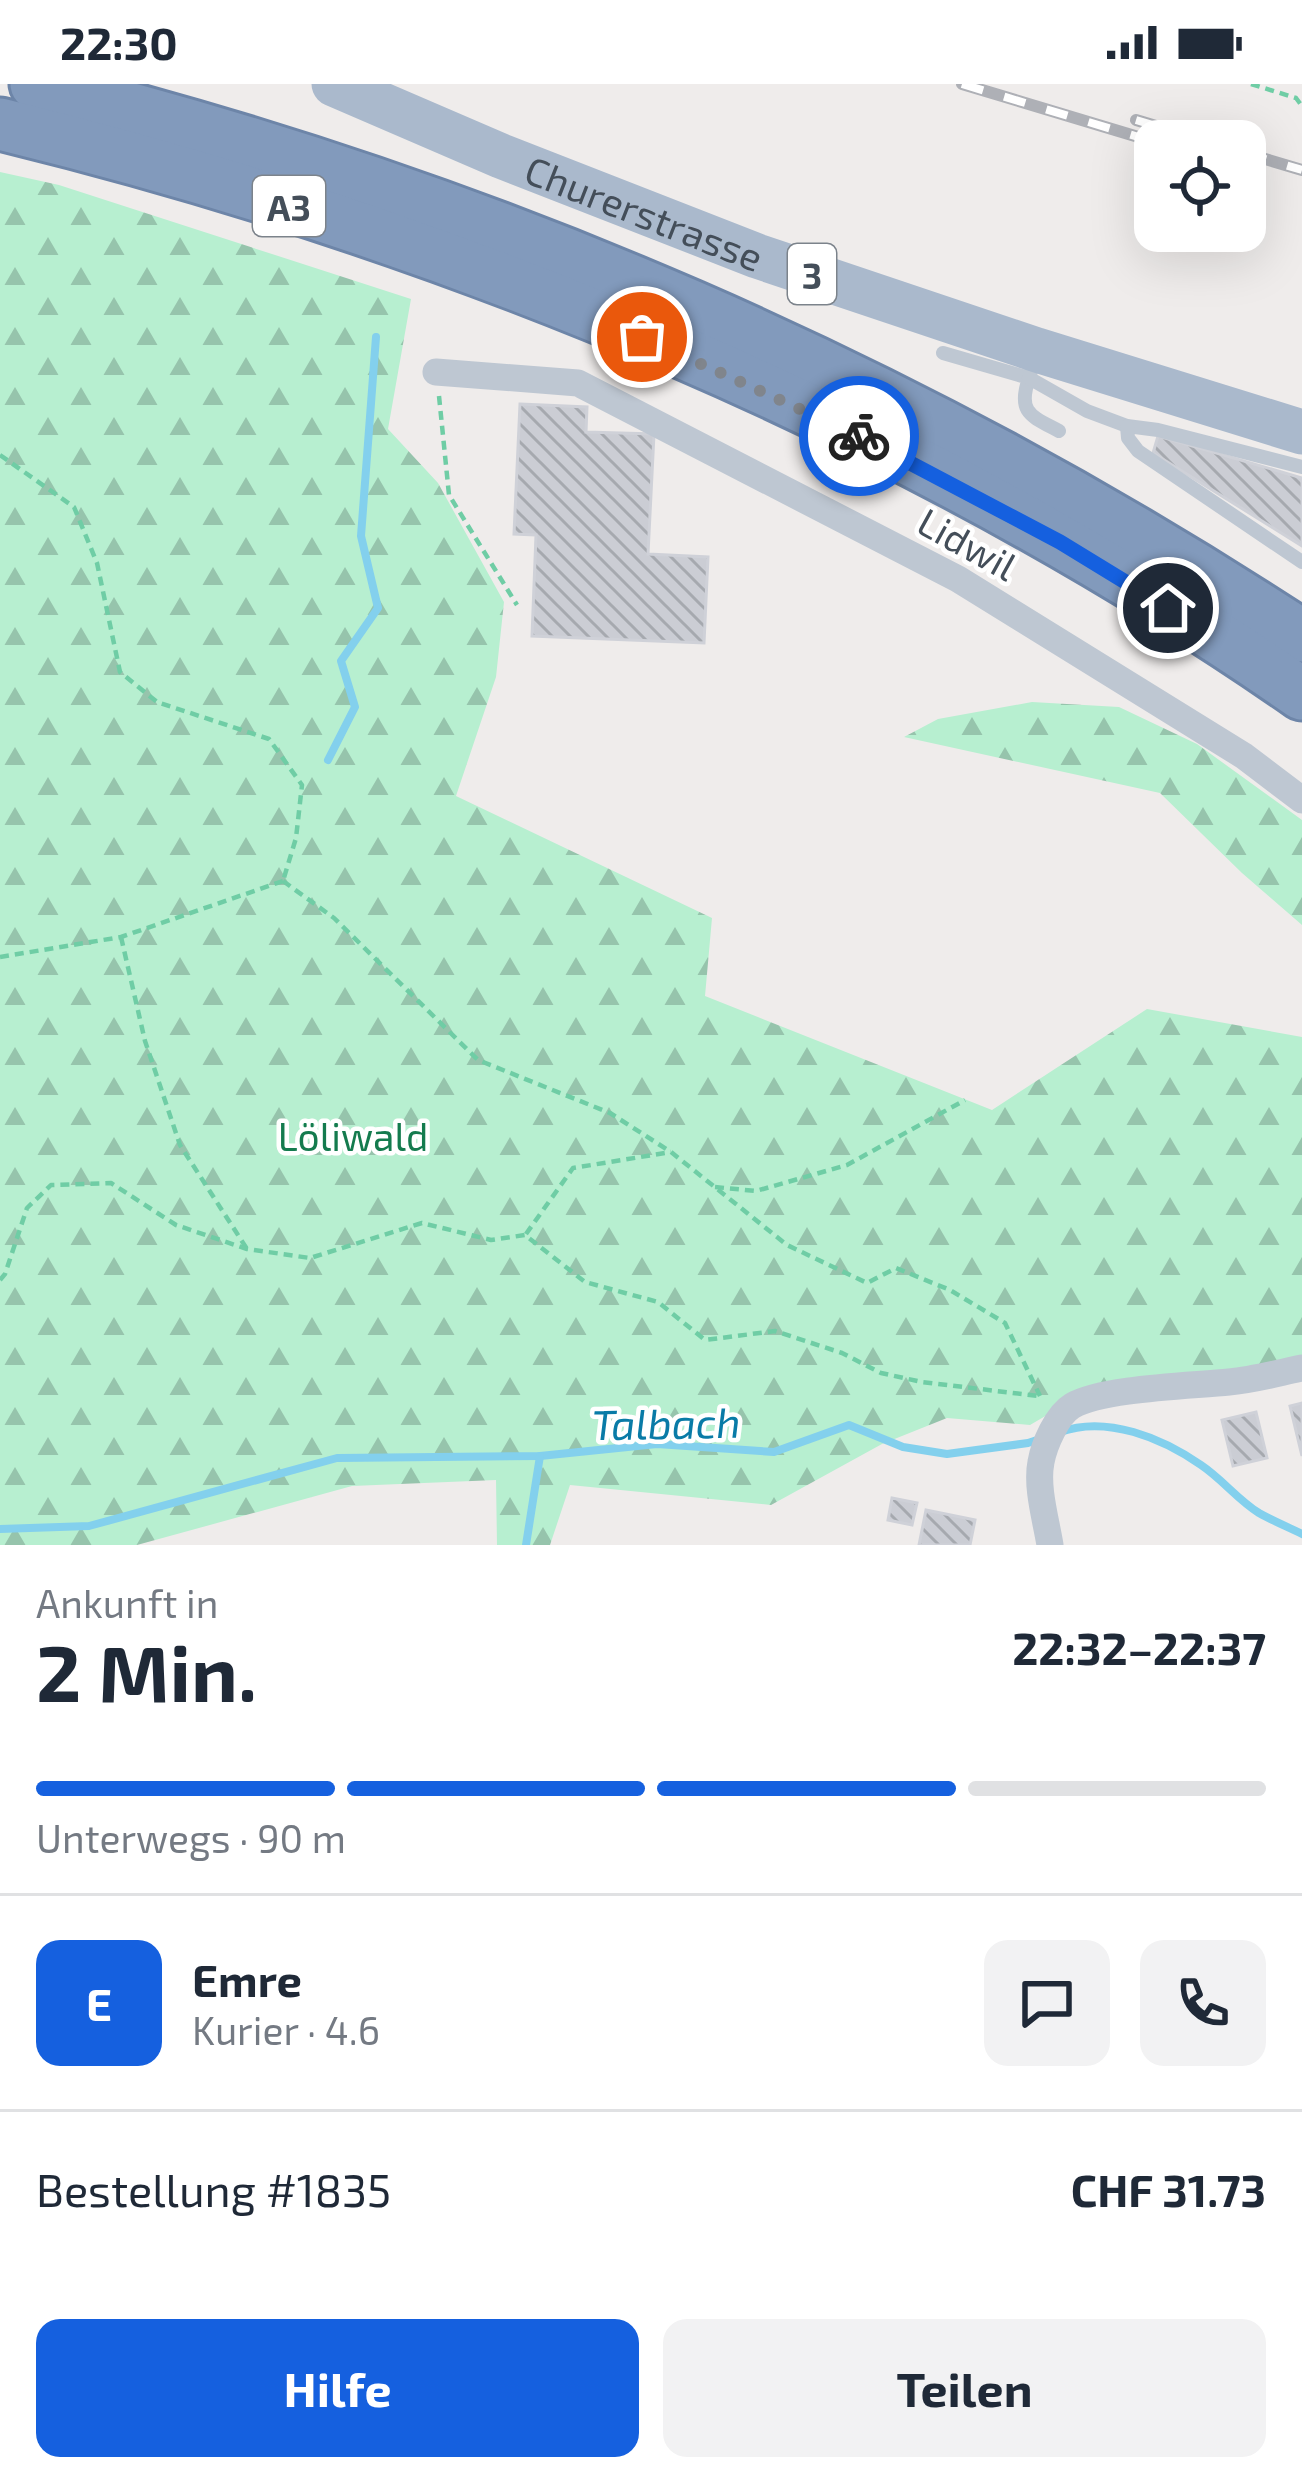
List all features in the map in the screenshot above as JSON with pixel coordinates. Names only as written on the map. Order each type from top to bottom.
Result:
[{"type":"highway","name":"A3","points":[[36,84],[349,174],[546,245],[693,306],[826,366],[996,453],[1175,555],[1302,636]]},
{"type":"highway","name":"A3","points":[[0,124],[214,182],[386,238],[573,307],[712,367],[869,441],[1060,542],[1302,694]]},
{"type":"main road","name":"Churerstrasse","points":[[334,84],[501,156],[1033,364],[1302,432]]},
{"type":"street","name":"Lidwil","points":[[436,372],[578,383],[958,579],[1244,756],[1302,800]]},
{"type":"street","points":[[1050,1545],[1040,1464],[1052,1432],[1070,1407],[1100,1398],[1235,1382],[1302,1368]]},
{"type":"lane","points":[[943,353],[1033,364],[1088,411],[1127,426],[1302,467]]},
{"type":"lane","points":[[1033,364],[1024,404],[1030,416],[1059,430]]},
{"type":"lane","points":[[1127,426],[1128,438],[1138,451],[1302,562]]},
{"type":"path","points":[[1251,84],[1296,98],[1302,106]]},
{"type":"path","points":[[436,372],[449,495],[517,604]]},
{"type":"path","points":[[0,455],[74,507],[98,563],[120,672],[157,702],[269,739],[302,785],[296,838],[283,881]]},
{"type":"path","points":[[0,957],[121,937],[283,881]]},
{"type":"path","points":[[283,881],[334,918],[478,1060],[610,1112],[671,1152],[787,1245],[867,1282],[896,1268],[950,1290],[1005,1323],[1038,1396]]},
{"type":"path","points":[[121,937],[145,1041],[180,1145],[247,1249]]},
{"type":"path","points":[[715,1187],[756,1192],[847,1165],[965,1100]]},
{"type":"path","points":[[2,1274],[27,1208],[51,1185],[111,1183],[176,1225],[247,1249],[310,1258],[422,1223],[491,1240],[525,1235],[573,1168],[671,1152]]},
{"type":"path","points":[[525,1235],[585,1282],[658,1302],[705,1340],[775,1331],[842,1353],[881,1373],[1038,1396],[1070,1407]]},
{"type":"green space","name":"Löliwald","points":[[0,172],[59,185],[411,299],[388,429],[438,483],[504,602],[496,677],[456,796],[712,918],[705,996],[992,1110],[1147,1009],[1302,1037],[1302,1355],[1250,1370],[1090,1390],[1030,1425],[947,1418],[882,1444],[771,1505],[570,1485],[550,1545],[497,1545],[496,1480],[352,1486],[137,1545],[0,1545]]},
{"type":"green space","points":[[1032,702],[1119,707],[1197,744],[1302,820],[1302,925],[1160,793],[904,737],[938,719]]},
{"type":"building","points":[[520,404],[587,407],[586,432],[654,434],[648,554],[708,557],[704,643],[532,636],[536,535],[514,534]]},
{"type":"building","points":[[1158,436],[1302,478],[1302,546],[1153,453]]},
{"type":"building","points":[[1302,1403],[1302,1456],[1290,1406]]},
{"type":"building","points":[[1256,1412],[1267,1458],[1233,1466],[1222,1420]]},
{"type":"building","points":[[892,1498],[917,1503],[912,1525],[888,1520]]},
{"type":"building","points":[[926,1510],[975,1520],[970,1545],[919,1545]]},
{"type":"waterway","points":[[328,760],[355,707],[341,661],[378,608],[361,536],[376,337]]},
{"type":"waterway","name":"Talbach","points":[[0,1529],[89,1526],[337,1458],[540,1456],[657,1444],[774,1452],[849,1425],[903,1447],[947,1454],[1040,1439]]},
{"type":"waterway","name":"Talbach","points":[[1060,1432],[1096,1426],[1152,1438],[1201,1465],[1259,1513],[1302,1534]]},
{"type":"waterway","points":[[526,1545],[540,1456]]},
{"type":"railway","points":[[962,84],[1134,136]]},
{"type":"railway","points":[[1266,159],[1302,170]]},
{"type":"way so far","points":[[642,337],[859,436]]},
{"type":"route","points":[[859,436],[1060,542],[1168,608]]}]
